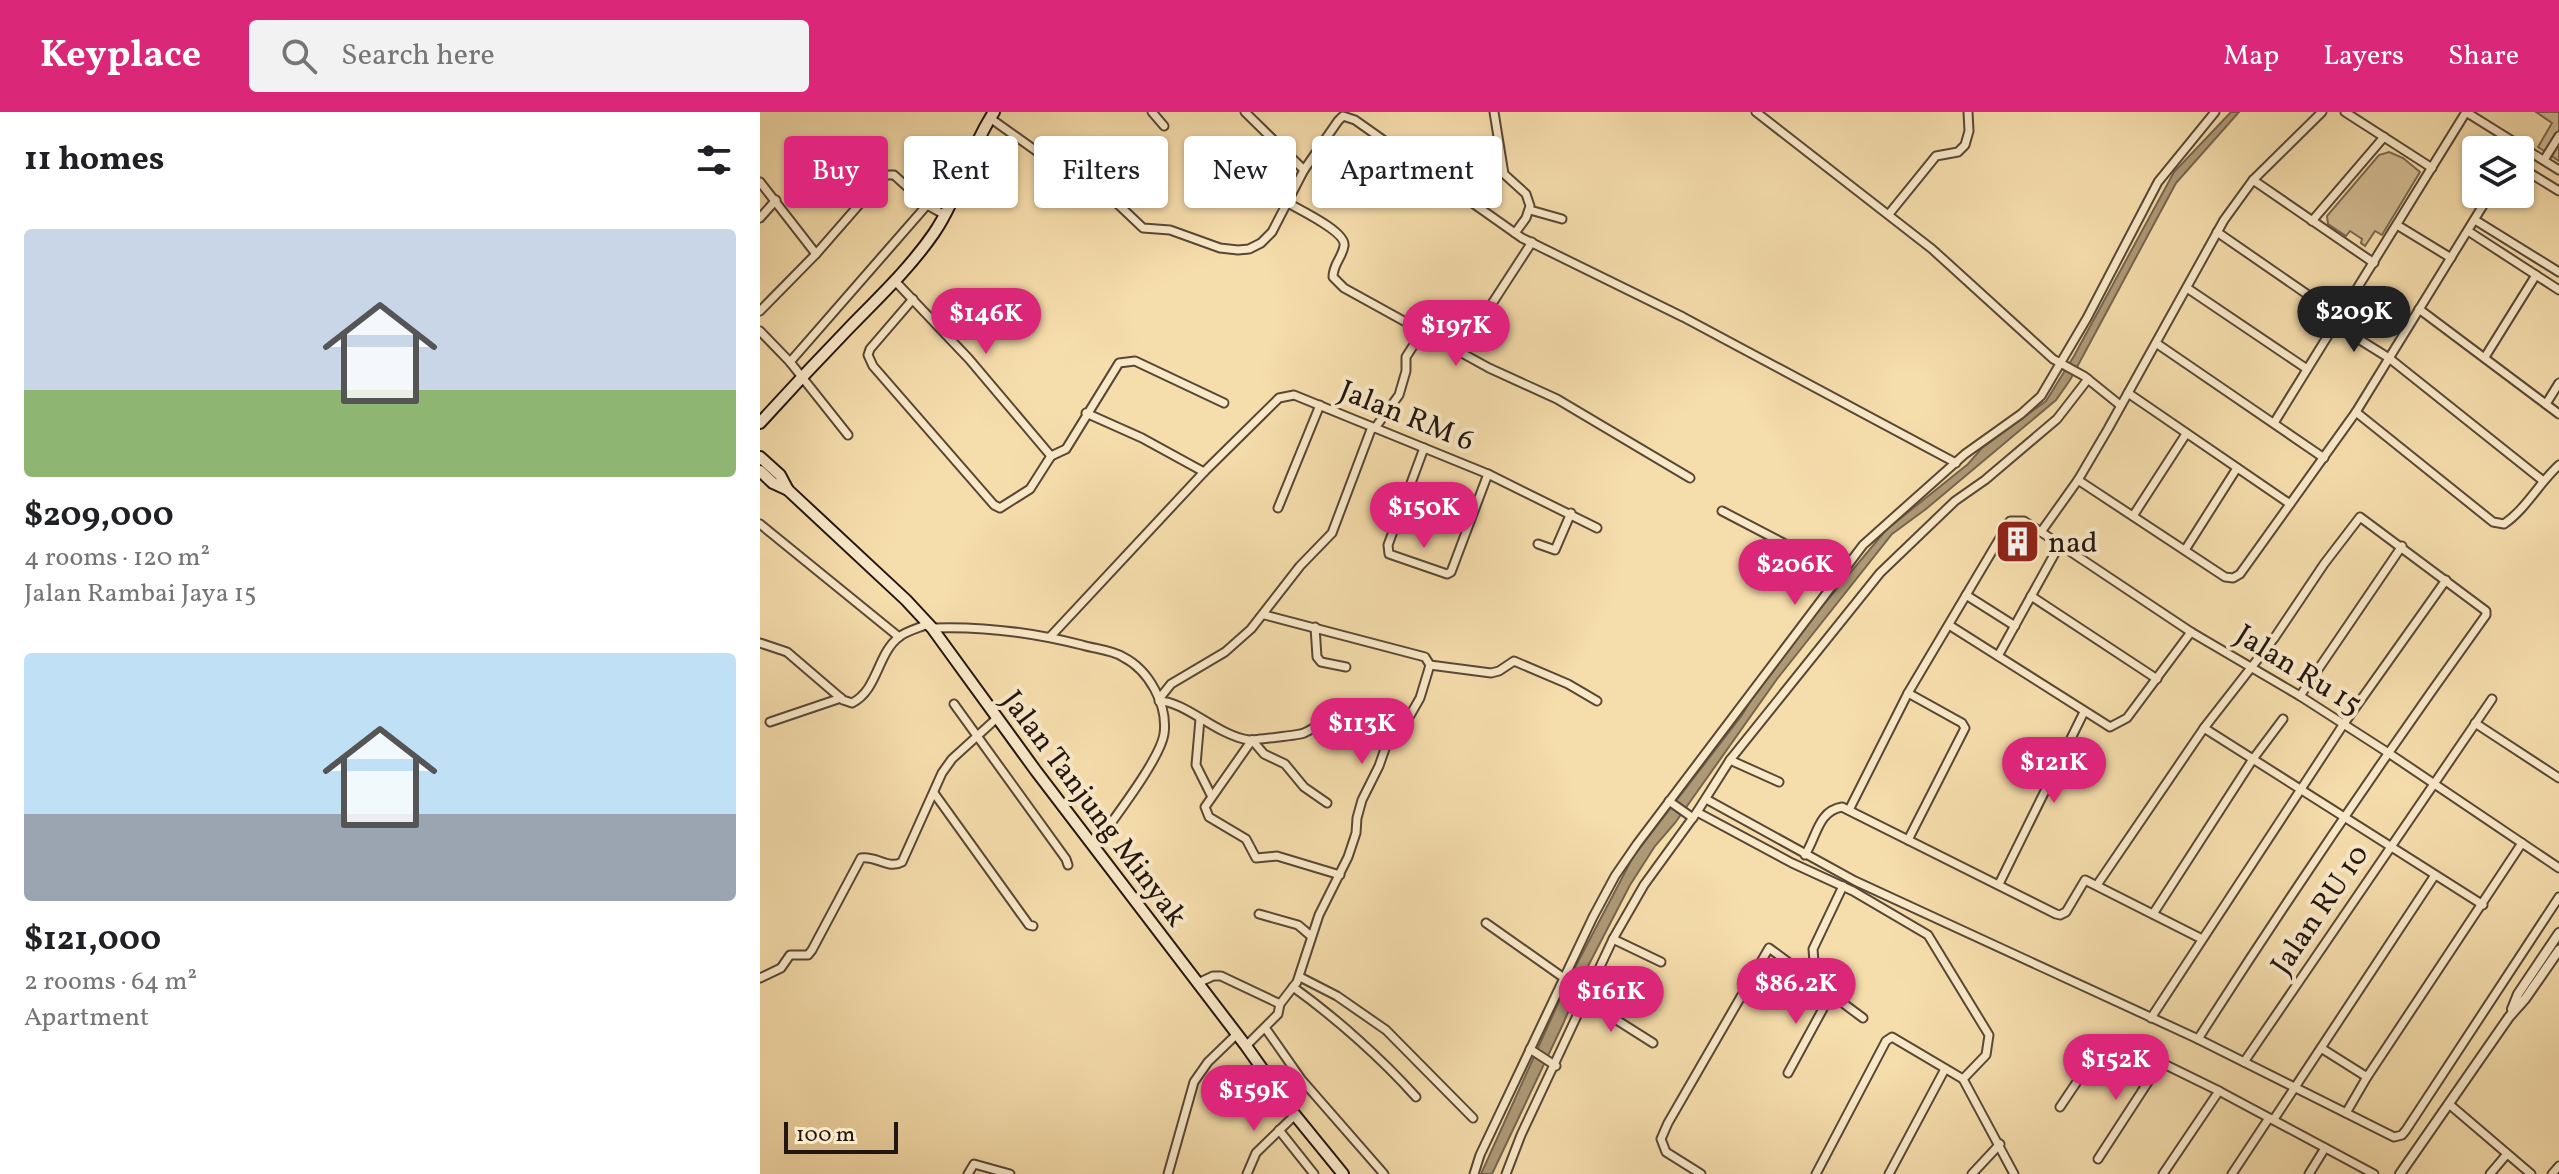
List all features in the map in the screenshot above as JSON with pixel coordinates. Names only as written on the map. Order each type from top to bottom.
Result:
[{"type":"main road","points":[[760,423],[895,281],[928,241],[945,215],[968,159],[992,115]]},
{"type":"main road","points":[[760,457],[780,475],[788,490]]},
{"type":"main road","points":[[760,471],[773,483],[788,490]]},
{"type":"main road","name":"Jalan Tanjung Minyak","points":[[788,490],[930,626],[1295,1115],[1343,1174]]},
{"type":"street","points":[[1152,112],[1164,126]]},
{"type":"street","points":[[1245,112],[1304,170]]},
{"type":"street","points":[[1494,112],[1504,174],[1526,194],[1530,210],[1515,233]]},
{"type":"street","points":[[1756,112],[1889,214],[2063,364],[2086,377],[2120,405]]},
{"type":"street","points":[[1889,214],[1936,156],[1952,154],[1965,145],[1969,131],[1968,112]]},
{"type":"street","points":[[1474,1174],[1564,978],[1615,876],[1841,573],[1879,528],[1991,434],[2032,406],[2063,364],[2158,182],[2215,112]]},
{"type":"street","points":[[2041,532],[2078,480],[2217,232],[2253,180],[2322,112]]},
{"type":"street","points":[[2345,112],[2432,168]]},
{"type":"street","points":[[2274,423],[2466,112],[2501,136]]},
{"type":"street","points":[[1296,186],[1340,114],[1355,120],[1515,233],[1683,317],[1956,463]]},
{"type":"street","points":[[992,115],[1062,172],[1067,173],[1072,167],[1085,173],[1143,228],[1170,230],[1220,248],[1249,249],[1272,232],[1285,208]]},
{"type":"street","points":[[2544,160],[2559,136]]},
{"type":"street","points":[[2312,221],[2384,137]]},
{"type":"street","points":[[2534,155],[2559,170]]},
{"type":"street","points":[[760,311],[816,254],[885,175],[889,174],[904,186]]},
{"type":"street","points":[[2534,176],[2559,191]]},
{"type":"street","points":[[2253,180],[2374,263]]},
{"type":"street","points":[[760,182],[816,254]]},
{"type":"street","points":[[760,218],[776,200]]},
{"type":"street","points":[[790,362],[924,208]]},
{"type":"street","points":[[932,208],[945,215]]},
{"type":"street","points":[[1296,208],[1334,230],[1344,240],[1333,269],[1333,277],[1344,288],[1460,353],[1557,399],[1690,478]]},
{"type":"street","points":[[2078,480],[2225,577],[2233,578],[2255,553],[2356,412],[2482,208]]},
{"type":"street","points":[[1530,210],[1562,219]]},
{"type":"street","points":[[2475,220],[2559,272]]},
{"type":"street","points":[[2397,225],[2451,258]]},
{"type":"street","points":[[2468,231],[2559,290]]},
{"type":"street","points":[[2217,232],[2389,358],[2542,480]]},
{"type":"street","points":[[1460,353],[1532,242]]},
{"type":"street","points":[[2485,357],[2536,275]]},
{"type":"street","points":[[895,281],[969,359],[1051,456]]},
{"type":"street","points":[[2187,288],[2307,369]]},
{"type":"street","points":[[913,299],[868,355],[873,366],[925,428],[1000,508],[1030,489],[1051,456],[1066,449],[1114,368],[1127,361],[1135,361],[1224,403]]},
{"type":"street","points":[[2419,309],[2559,414]]},
{"type":"street","points":[[760,331],[802,376],[848,435]]},
{"type":"street","points":[[1159,700],[1171,684],[1225,652],[1265,615],[1300,566],[1332,533],[1373,427],[1399,395],[1405,378],[1406,357],[1422,332]]},
{"type":"street","points":[[2156,343],[2324,458]]},
{"type":"street","points":[[1506,1174],[1521,1135],[1613,939],[1644,885],[1730,760],[1880,573],[1955,501],[1985,480],[2057,419],[2086,377]]},
{"type":"street","points":[[2546,404],[2559,383]]},
{"type":"street","points":[[2128,393],[2290,504]]},
{"type":"street","name":"Jalan RM 6","points":[[1204,472],[1283,395],[1294,395],[1488,474],[1597,528]]},
{"type":"street","points":[[1278,508],[1320,405]]},
{"type":"street","points":[[2356,412],[2493,522],[2504,524],[2514,518],[2542,480],[2559,465]]},
{"type":"street","points":[[1050,637],[1204,472],[1142,438],[1086,413]]},
{"type":"street","points":[[2133,516],[2186,434]]},
{"type":"street","points":[[1424,448],[1388,545],[1389,554],[1447,574],[1453,569],[1488,474]]},
{"type":"street","points":[[2185,550],[2237,468]]},
{"type":"street","points":[[1722,511],[1841,573]]},
{"type":"street","points":[[1538,544],[1555,550],[1571,513]]},
{"type":"street","points":[[2097,885],[2204,728],[2360,517],[2486,611],[2387,752],[2198,1039]]},
{"type":"street","name":"Jalan Ru 15","points":[[1966,595],[2010,521],[2024,521],[2191,632],[2387,752],[2559,868]]},
{"type":"street","points":[[760,524],[899,637]]},
{"type":"street","points":[[1998,656],[2060,544]]},
{"type":"street","points":[[2300,696],[2402,546]]},
{"type":"street","points":[[2151,1018],[2343,725],[2446,580]]},
{"type":"street","points":[[1849,810],[1908,693],[1966,595],[2015,626]]},
{"type":"street","points":[[2031,596],[2157,679]]},
{"type":"street","points":[[1265,615],[1425,657],[1430,665]]},
{"type":"street","points":[[1949,625],[2104,725],[2116,726],[2127,718],[2191,632]]},
{"type":"street","points":[[760,643],[787,652],[841,698],[852,703],[863,694],[899,637],[930,626],[974,626],[1050,637],[1126,658],[1148,679],[1159,700],[1164,726],[1160,745],[1094,847]]},
{"type":"street","points":[[1315,627],[1317,657],[1321,662],[1346,667]]},
{"type":"street","points":[[1430,665],[1491,673],[1514,661],[1568,684],[1597,701]]},
{"type":"street","points":[[1246,1046],[1278,1014],[1280,1004],[1300,977],[1319,915],[1340,875],[1356,833],[1362,800],[1386,746],[1400,733],[1415,709],[1430,665]]},
{"type":"street","points":[[1908,693],[1962,723],[1965,728],[1908,840]]},
{"type":"street","points":[[770,722],[841,698]]},
{"type":"street","name":"Jalan RU 10","points":[[2244,1062],[2492,699]]},
{"type":"street","points":[[1159,700],[1233,736],[1252,740],[1305,733],[1338,712],[1354,712]]},
{"type":"street","points":[[954,704],[1068,865]]},
{"type":"street","points":[[1999,884],[2084,712]]},
{"type":"street","points":[[760,978],[781,968],[790,955],[808,955],[861,858],[867,857],[892,866],[902,862],[942,773],[952,759],[997,718]]},
{"type":"street","points":[[1200,719],[1196,765],[1211,795]]},
{"type":"street","points":[[2153,914],[2253,759],[2283,719]]},
{"type":"street","points":[[2475,723],[2559,778]]},
{"type":"street","points":[[2204,728],[2483,905]]},
{"type":"street","points":[[1252,740],[1211,795],[1205,807],[1209,817],[1246,839],[1256,858],[1277,856],[1340,875]]},
{"type":"street","points":[[1252,740],[1264,754],[1285,764],[1304,787],[1327,803]]},
{"type":"street","points":[[1730,760],[1779,782]]},
{"type":"street","points":[[934,793],[1029,925],[1033,926]]},
{"type":"street","points":[[1706,799],[1876,891],[2198,1039],[2394,1137],[2402,1135],[2559,897]]},
{"type":"street","points":[[1670,803],[1843,886],[1928,935],[1989,1035],[1986,1055],[1963,1079]]},
{"type":"street","points":[[1805,855],[1823,816],[1831,809],[1842,807],[2060,915],[2066,912],[2085,880],[2202,939]]},
{"type":"street","points":[[2346,1113],[2522,843]]},
{"type":"street","points":[[2232,1174],[2294,1089],[2435,875]]},
{"type":"street","points":[[1819,966],[1814,962],[1813,949],[1843,886]]},
{"type":"street","points":[[1872,901],[1876,891]]},
{"type":"street","points":[[1259,914],[1298,925],[1311,936]]},
{"type":"street","points":[[1486,923],[1564,978]]},
{"type":"street","points":[[2509,1017],[2518,994],[2559,933]]},
{"type":"street","points":[[1613,939],[1661,962]]},
{"type":"street","points":[[1701,1174],[1666,1152],[1661,1139],[1769,948],[1863,1018]]},
{"type":"street","points":[[2400,1174],[2559,950]]},
{"type":"street","points":[[1198,983],[1221,976],[1280,1004]]},
{"type":"street","points":[[1300,977],[1337,996],[1386,1030],[1473,1118]]},
{"type":"street","points":[[1293,987],[1325,1009],[1416,1097]]},
{"type":"street","points":[[1788,1073],[1831,994]]},
{"type":"street","points":[[1585,1000],[1653,1043]]},
{"type":"street","points":[[1266,1029],[1301,1079],[1384,1174]]},
{"type":"street","points":[[1168,1174],[1194,1082],[1208,1062],[1237,1034]]},
{"type":"street","points":[[1816,1174],[1886,1041],[1892,1037],[1963,1079],[2014,1174]]},
{"type":"street","points":[[2060,1107],[2103,1043],[2115,1040],[2219,1091],[2374,1174]]},
{"type":"street","points":[[2321,1048],[2367,1077]]},
{"type":"street","points":[[1532,1051],[1554,1065]]},
{"type":"street","points":[[2098,1159],[2161,1062]]},
{"type":"street","points":[[1889,1174],[1945,1069]]},
{"type":"street","points":[[2163,1174],[2219,1091]]},
{"type":"street","points":[[2449,1104],[2531,1174]]},
{"type":"street","points":[[1247,1174],[1256,1153],[1295,1115]]},
{"type":"street","points":[[1279,1130],[1314,1174]]},
{"type":"street","points":[[1972,1174],[2000,1144]]},
{"type":"street","points":[[2309,1174],[2325,1148]]},
{"type":"street","points":[[2490,1174],[2507,1154]]},
{"type":"street","points":[[968,1174],[974,1164],[1010,1174]]},
{"type":"street","points":[[2552,1174],[2559,1166]]},
{"type":"shaded area","points":[[2231,112],[2239,112],[2176,183],[2070,380],[2056,400],[1892,534],[1777,679],[1675,823],[1655,846],[1630,885],[1585,972],[1492,1174],[1481,1174],[1570,977],[1633,857],[1742,715],[1772,666],[1886,530],[1968,464],[1982,448],[2046,401],[2074,356],[2174,172]]},
{"type":"shaded area","points":[[2536,112],[2559,112],[2559,161],[2538,147],[2552,123]]},
{"type":"shaded area","points":[[2389,152],[2403,158],[2420,172],[2382,235],[2375,231],[2365,246],[2361,243],[2362,239],[2350,231],[2346,236],[2328,224],[2327,216],[2379,155]]},
{"type":"place","name":"nad","points":[[2017,542]]}]
